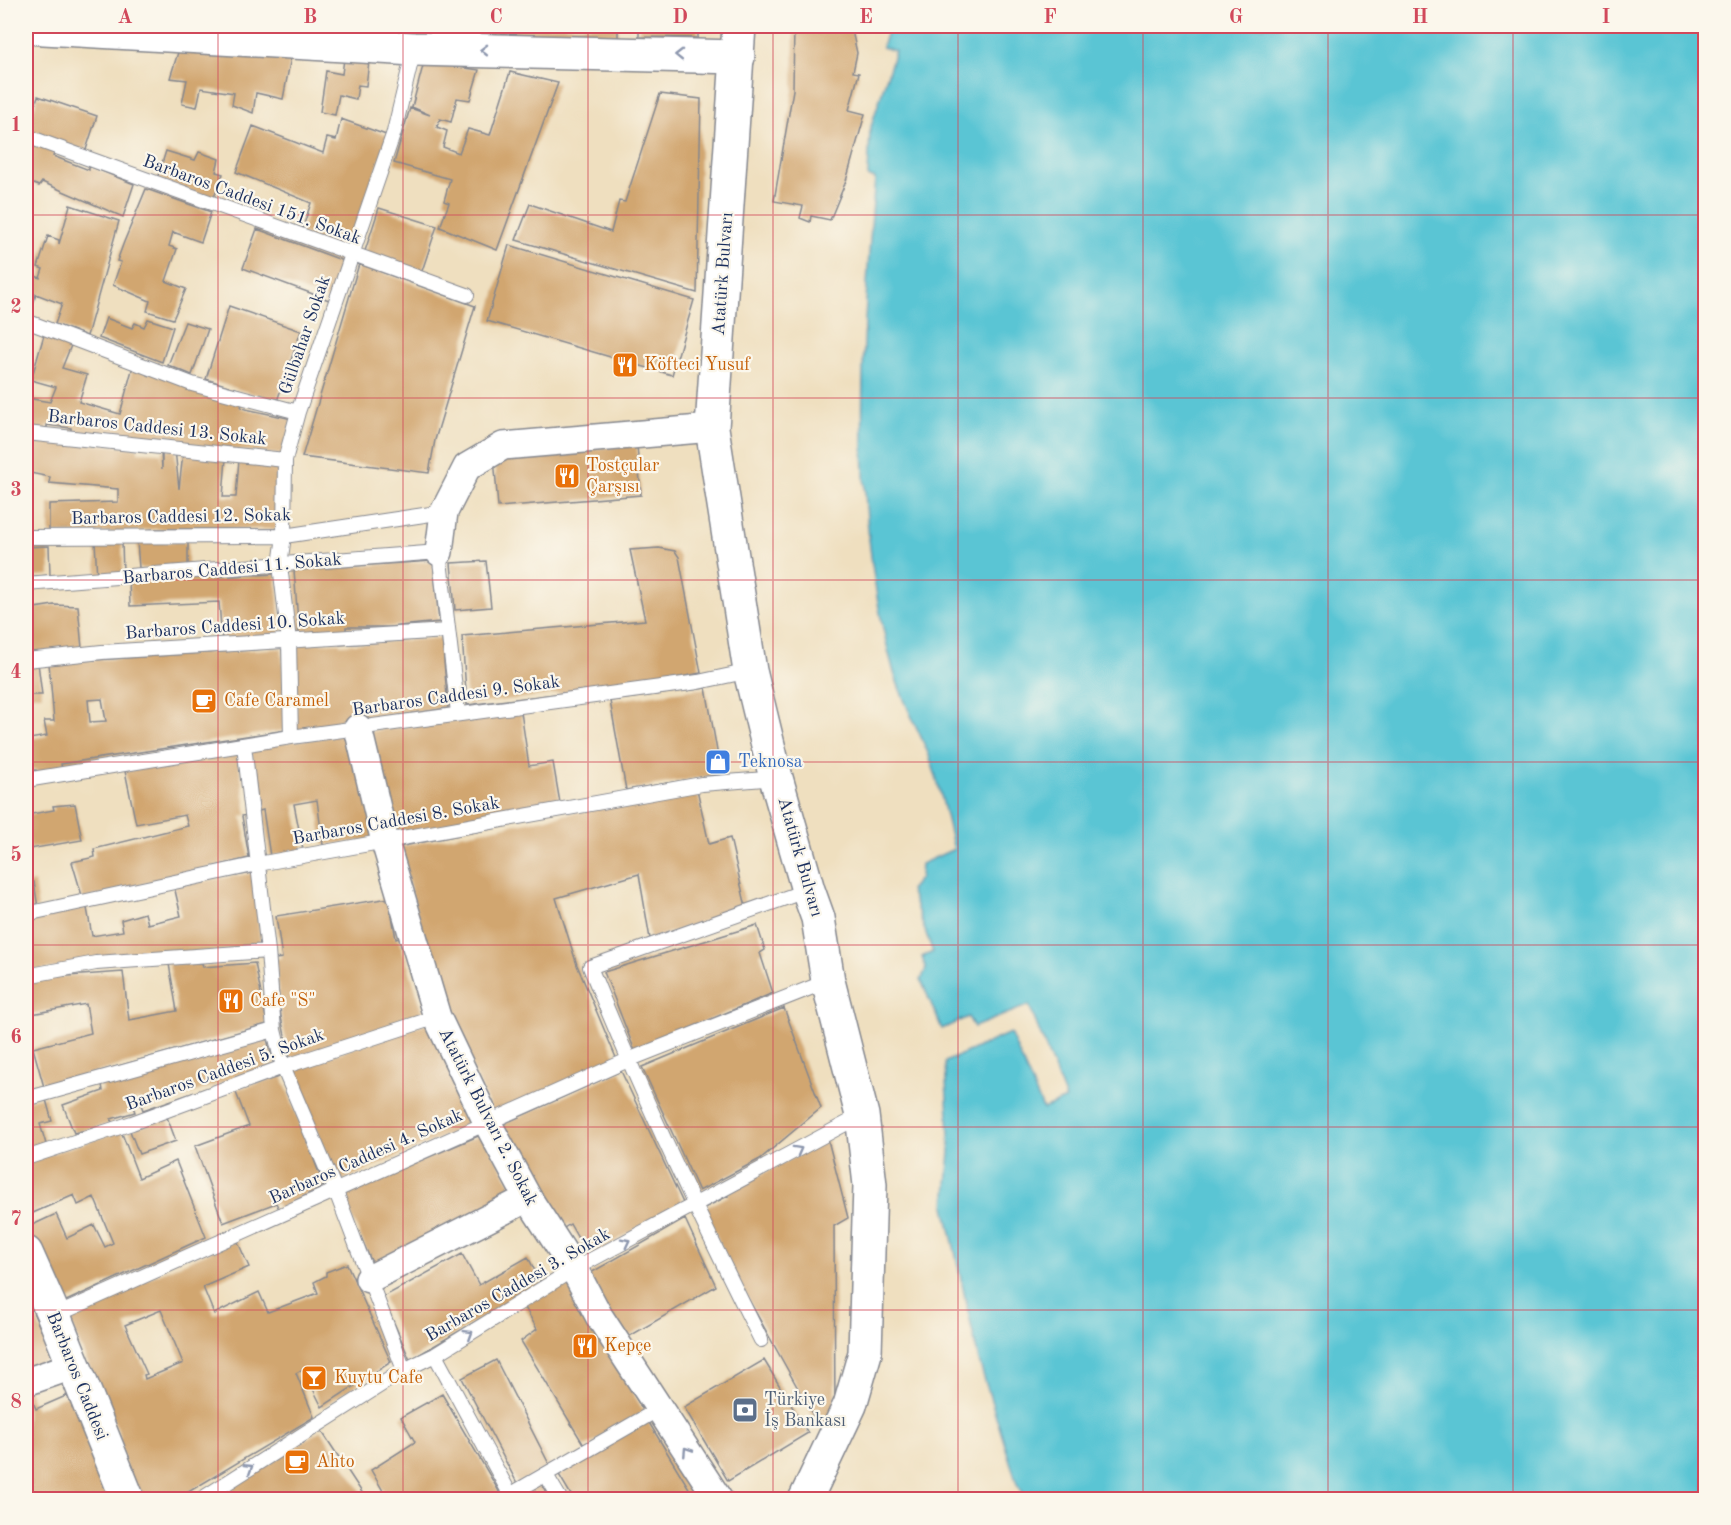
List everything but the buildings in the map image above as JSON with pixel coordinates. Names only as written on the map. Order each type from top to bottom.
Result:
[{"type":"main road","points":[[26,27],[311,33],[414,49],[738,41]]},
{"type":"main road","name":"Atatürk Bulvarı","points":[[738,41],[712,428],[750,671],[776,778],[818,918],[828,981],[862,1115],[870,1185],[865,1353],[850,1405],[806,1500]]},
{"type":"main road","name":"Barbaros Caddesi","points":[[26,1253],[54,1316],[72,1366],[127,1499]]},
{"type":"street","points":[[439,552],[444,512],[467,467],[503,446],[712,428]]},
{"type":"street","name":"Atatürk Bulvarı 2. Sokak","points":[[358,728],[385,842],[436,1017],[488,1124],[528,1198],[574,1269],[598,1316],[719,1500]]},
{"type":"street","points":[[369,1279],[528,1198]]},
{"type":"street","points":[[26,1382],[72,1366]]},
{"type":"lane","name":"Gülbahar Sokak","points":[[291,737],[289,641],[280,565],[284,536],[285,460],[298,412],[394,132],[414,49]]},
{"type":"lane","name":"Barbaros Caddesi 151. Sokak","points":[[26,136],[467,296]]},
{"type":"lane","points":[[26,321],[192,384],[298,412]]},
{"type":"lane","name":"Barbaros Caddesi 13. Sokak","points":[[26,433],[285,460]]},
{"type":"lane","name":"Barbaros Caddesi 12. Sokak","points":[[26,537],[284,536],[444,512]]},
{"type":"lane","points":[[439,552],[458,713]]},
{"type":"lane","name":"Barbaros Caddesi 11. Sokak","points":[[26,584],[439,552]]},
{"type":"lane","name":"Barbaros Caddesi 10. Sokak","points":[[26,660],[447,631]]},
{"type":"lane","name":"Barbaros Caddesi 9. Sokak","points":[[26,780],[291,737],[698,682],[750,671]]},
{"type":"lane","points":[[244,745],[268,951],[274,1030],[283,1067],[335,1190],[404,1370]]},
{"type":"lane","name":"Barbaros Caddesi 8. Sokak","points":[[26,914],[258,864],[702,784],[776,778]]},
{"type":"lane","points":[[761,1340],[694,1207],[628,1060],[590,967],[808,890]]},
{"type":"lane","points":[[26,976],[96,963],[268,951]]},
{"type":"lane","name":"Barbaros Caddesi 4. Sokak","points":[[54,1316],[628,1060],[828,981]]},
{"type":"lane","name":"Barbaros Caddesi 5. Sokak","points":[[26,1158],[132,1123],[283,1067],[436,1017]]},
{"type":"lane","points":[[26,1099],[274,1030]]},
{"type":"lane","name":"Barbaros Caddesi 3. Sokak","points":[[200,1500],[404,1370],[435,1355],[574,1269],[694,1207],[862,1115]]},
{"type":"lane","points":[[435,1355],[505,1497],[659,1409]]},
{"type":"lane","points":[[546,1475],[561,1500]]},
{"type":"water","points":[[889,26],[1705,26],[1705,1499],[1028,1500],[1017,1484],[979,1361],[945,1206],[950,1152],[945,1062],[1010,1033],[1043,1109],[1066,1099],[1029,1005],[974,1027],[968,1017],[942,1029],[921,980],[926,969],[922,957],[933,952],[910,890],[920,878],[921,864],[954,849],[932,764],[904,701],[893,669],[879,610],[870,549],[865,487],[863,363],[875,179],[868,176],[870,130],[895,51],[882,47]]},
{"type":"place","name":"Köfteci Yusuf","points":[[625,365]]},
{"type":"place","name":"Tostçular Çarşısı","points":[[567,476]]},
{"type":"place","name":"Cafe Caramel","points":[[204,701]]},
{"type":"place","name":"Teknosa","points":[[718,762]]},
{"type":"place","name":"Cafe \"S\"","points":[[231,1001]]},
{"type":"place","name":"Kepçe","points":[[585,1346]]},
{"type":"place","name":"Kuytu Cafe","points":[[314,1378]]},
{"type":"place","name":"Türkiye İş Bankası","points":[[745,1410]]},
{"type":"place","name":"Ahto","points":[[297,1462]]}]
